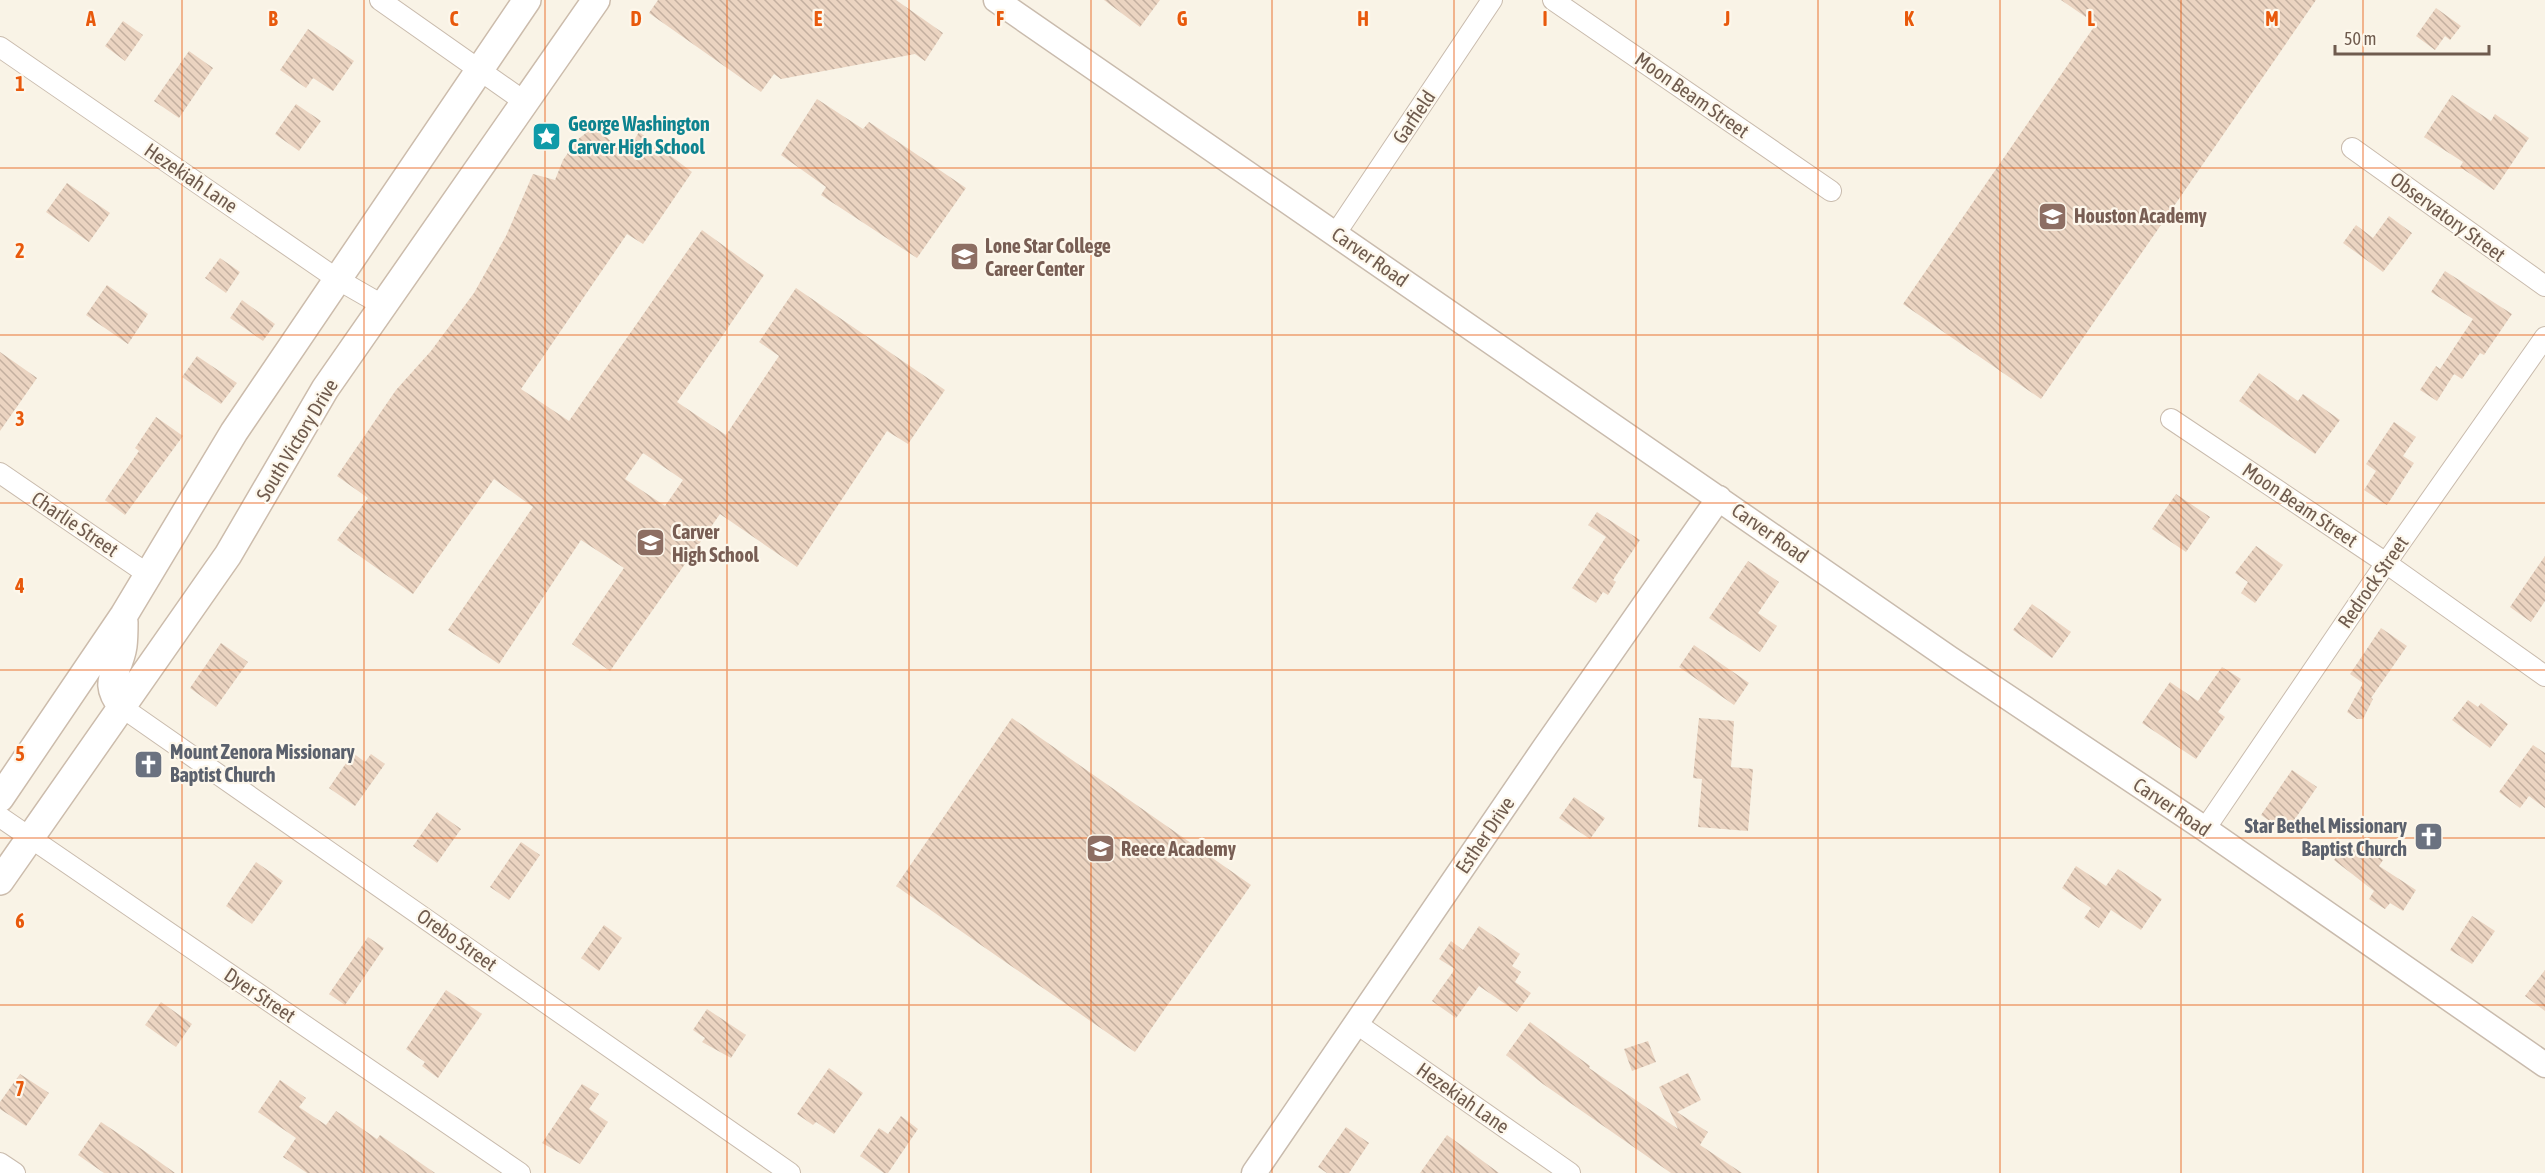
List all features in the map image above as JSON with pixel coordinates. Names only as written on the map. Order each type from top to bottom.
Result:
[{"type":"main road","points":[[0,798],[124,615],[234,432],[527,0]]},
{"type":"main road","name":"South Victory Drive","points":[[0,881],[228,555],[325,389],[596,0]]},
{"type":"main road","points":[[123,708],[113,696],[111,685],[112,673],[123,647],[124,615]]},
{"type":"street","points":[[380,0],[525,102]]},
{"type":"street","name":"Carver Road","points":[[996,0],[1949,658],[2205,829],[2545,1065]]},
{"type":"street","name":"Garfield","points":[[1336,233],[1492,0]]},
{"type":"street","name":"Moon Beam Street","points":[[1553,0],[1831,191]]},
{"type":"street","name":"Hezekiah Lane","points":[[0,47],[337,279],[384,306]]},
{"type":"street","name":"Observatory Street","points":[[2352,148],[2545,286]]},
{"type":"street","name":"Redrock Street","points":[[2205,829],[2386,563],[2545,337]]},
{"type":"street","name":"Moon Beam Street","points":[[2171,419],[2386,563],[2545,676]]},
{"type":"street","name":"Charlie Street","points":[[0,473],[149,575]]},
{"type":"street","name":"Esther Drive","points":[[1254,1173],[1545,747],[1719,498]]},
{"type":"street","name":"Orebo Street","points":[[123,708],[790,1173]]},
{"type":"street","name":"Dyer Street","points":[[0,816],[520,1173]]},
{"type":"street","name":"Hezekiah Lane","points":[[1357,1024],[1570,1173]]},
{"type":"street","points":[[0,1163],[15,1173]]},
{"type":"building","points":[[658,0],[896,0],[943,33],[925,61],[915,54],[781,79],[774,74],[761,92],[649,13]]},
{"type":"building","points":[[1104,0],[1160,0],[1140,27]]},
{"type":"building","points":[[2061,0],[2316,0],[2041,399],[1903,304],[2096,24]]},
{"type":"building","points":[[2436,8],[2461,26],[2450,40],[2445,36],[2435,50],[2416,36]]},
{"type":"building","points":[[123,21],[143,35],[125,61],[105,46]]},
{"type":"building","points":[[308,29],[354,61],[333,91],[313,78],[306,88],[280,70]]},
{"type":"building","points":[[189,51],[213,68],[179,118],[154,101]]},
{"type":"building","points":[[2452,95],[2491,121],[2495,114],[2529,138],[2494,190],[2460,167],[2463,162],[2424,137]]},
{"type":"building","points":[[817,99],[863,129],[869,122],[966,188],[917,258],[821,195],[826,187],[781,155]]},
{"type":"building","points":[[296,104],[321,121],[299,151],[275,134]]},
{"type":"building","points":[[595,126],[625,155],[639,132],[692,172],[643,244],[627,234],[521,389],[569,421],[702,230],[764,275],[677,402],[726,435],[779,356],[759,342],[796,288],[945,390],[908,444],[887,431],[797,567],[720,514],[610,671],[572,644],[624,568],[581,540],[499,664],[448,630],[533,507],[494,479],[413,594],[337,540],[368,498],[337,476],[396,390],[431,351],[474,293],[506,236],[533,174],[555,180],[563,160],[577,140]],"holes":[[[643,453],[683,480],[665,506],[625,479]]]},
{"type":"building","points":[[67,183],[110,213],[89,242],[46,212]]},
{"type":"building","points":[[2389,216],[2412,233],[2383,272],[2343,243],[2356,225],[2373,238]]},
{"type":"building","points":[[220,258],[240,272],[226,293],[205,278]]},
{"type":"building","points":[[2445,271],[2512,314],[2484,355],[2480,353],[2462,379],[2454,374],[2437,401],[2420,390],[2436,366],[2440,369],[2473,319],[2431,292]]},
{"type":"building","points":[[107,285],[148,314],[128,344],[86,315]]},
{"type":"building","points":[[242,300],[275,324],[263,341],[230,318]]},
{"type":"building","points":[[0,352],[37,378],[0,431]]},
{"type":"building","points":[[197,356],[237,383],[221,404],[182,377]]},
{"type":"building","points":[[2259,373],[2298,401],[2303,394],[2340,420],[2315,454],[2239,401]]},
{"type":"building","points":[[156,417],[183,436],[125,515],[105,500],[139,451],[135,448]]},
{"type":"building","points":[[2394,422],[2416,437],[2403,456],[2414,463],[2387,505],[2364,490],[2376,471],[2366,464]]},
{"type":"building","points":[[2176,494],[2210,517],[2186,552],[2152,529]]},
{"type":"building","points":[[1597,512],[1640,540],[1613,580],[1616,582],[1608,595],[1603,592],[1596,603],[1572,588],[1606,537],[1588,525]]},
{"type":"building","points":[[2256,546],[2283,565],[2255,603],[2241,593],[2248,582],[2235,573]]},
{"type":"building","points":[[2545,556],[2545,601],[2531,622],[2510,607]]},
{"type":"building","points":[[1748,561],[1779,582],[1758,613],[1777,626],[1760,652],[1709,618]]},
{"type":"building","points":[[2032,604],[2071,632],[2052,658],[2013,630]]},
{"type":"building","points":[[2381,628],[2407,646],[2371,698],[2373,699],[2363,719],[2357,719],[2347,712],[2363,683],[2350,674]]},
{"type":"building","points":[[221,643],[248,662],[216,707],[190,688]]},
{"type":"building","points":[[1694,645],[1749,683],[1734,705],[1679,667]]},
{"type":"building","points":[[2222,667],[2241,679],[2218,712],[2225,717],[2196,759],[2142,723],[2170,682],[2198,701]]},
{"type":"building","points":[[2468,700],[2478,707],[2481,703],[2508,724],[2490,748],[2452,720]]},
{"type":"building","points":[[1012,718],[1251,885],[1135,1052],[896,886]]},
{"type":"building","points":[[1699,718],[1734,721],[1731,767],[1753,769],[1748,831],[1698,827],[1702,779],[1693,778]]},
{"type":"building","points":[[2533,745],[2545,753],[2545,808],[2529,796],[2520,808],[2499,792]]},
{"type":"building","points":[[353,753],[365,762],[371,754],[385,764],[355,806],[329,788]]},
{"type":"building","points":[[2292,770],[2317,787],[2286,832],[2261,815]]},
{"type":"building","points":[[1574,797],[1605,818],[1590,839],[1559,818]]},
{"type":"building","points":[[437,812],[461,829],[437,863],[413,846]]},
{"type":"building","points":[[521,842],[540,855],[509,900],[490,887]]},
{"type":"building","points":[[2359,842],[2383,860],[2379,866],[2416,890],[2403,911],[2390,903],[2385,909],[2369,899],[2374,891],[2334,860],[2344,847],[2351,852]]},
{"type":"building","points":[[256,862],[283,881],[252,924],[226,906]]},
{"type":"building","points":[[2076,866],[2106,886],[2118,869],[2162,899],[2141,930],[2111,910],[2099,928],[2084,918],[2091,908],[2062,888]]},
{"type":"building","points":[[2472,916],[2495,931],[2472,964],[2450,950]]},
{"type":"building","points":[[604,925],[622,938],[599,971],[581,958]]},
{"type":"building","points":[[1479,926],[1520,954],[1512,966],[1521,972],[1515,982],[1531,993],[1517,1012],[1479,986],[1456,1018],[1432,1001],[1455,969],[1439,959],[1451,941],[1463,950]]},
{"type":"building","points":[[368,937],[384,948],[345,1005],[329,994]]},
{"type":"building","points":[[2545,970],[2545,1011],[2525,996]]},
{"type":"building","points":[[446,990],[482,1014],[438,1078],[422,1066],[425,1062],[406,1049]]},
{"type":"building","points":[[161,1002],[192,1024],[176,1047],[145,1025]]},
{"type":"building","points":[[707,1009],[746,1035],[731,1058],[702,1042],[705,1038],[693,1030]]},
{"type":"building","points":[[1530,1022],[1590,1066],[1589,1068],[1678,1129],[1659,1087],[1688,1073],[1701,1100],[1677,1112],[1708,1132],[1700,1145],[1742,1173],[1671,1173],[1543,1084],[1506,1055]]},
{"type":"building","points":[[1648,1041],[1656,1062],[1632,1071],[1624,1049]]},
{"type":"building","points":[[829,1068],[863,1093],[834,1134],[816,1122],[813,1125],[797,1114]]},
{"type":"building","points":[[20,1074],[49,1093],[26,1126],[0,1109],[0,1102]]},
{"type":"building","points":[[280,1080],[306,1098],[299,1107],[326,1125],[336,1111],[377,1139],[380,1135],[435,1173],[307,1173],[283,1157],[296,1138],[258,1112]]},
{"type":"building","points":[[582,1084],[599,1094],[589,1109],[608,1122],[580,1164],[542,1143]]},
{"type":"building","points":[[901,1116],[918,1129],[888,1173],[884,1173],[860,1156],[879,1128],[888,1134]]},
{"type":"building","points":[[101,1122],[175,1173],[104,1173],[78,1155]]},
{"type":"building","points":[[1346,1127],[1369,1143],[1349,1173],[1327,1173],[1318,1167]]},
{"type":"building","points":[[1447,1135],[1472,1153],[1499,1173],[1420,1173]]},
{"type":"place","name":"George Washington Carver High School","points":[[547,136]]},
{"type":"place","name":"Houston Academy","points":[[2053,216]]},
{"type":"place","name":"Lone Star College Career Center","points":[[964,257]]},
{"type":"place","name":"Carver High School","points":[[651,543]]},
{"type":"place","name":"Mount Zenora Missionary Baptist Church","points":[[149,764]]},
{"type":"place","name":"Star Bethel Missionary Baptist Church","points":[[2428,837]]},
{"type":"place","name":"Reece Academy","points":[[1100,849]]}]
